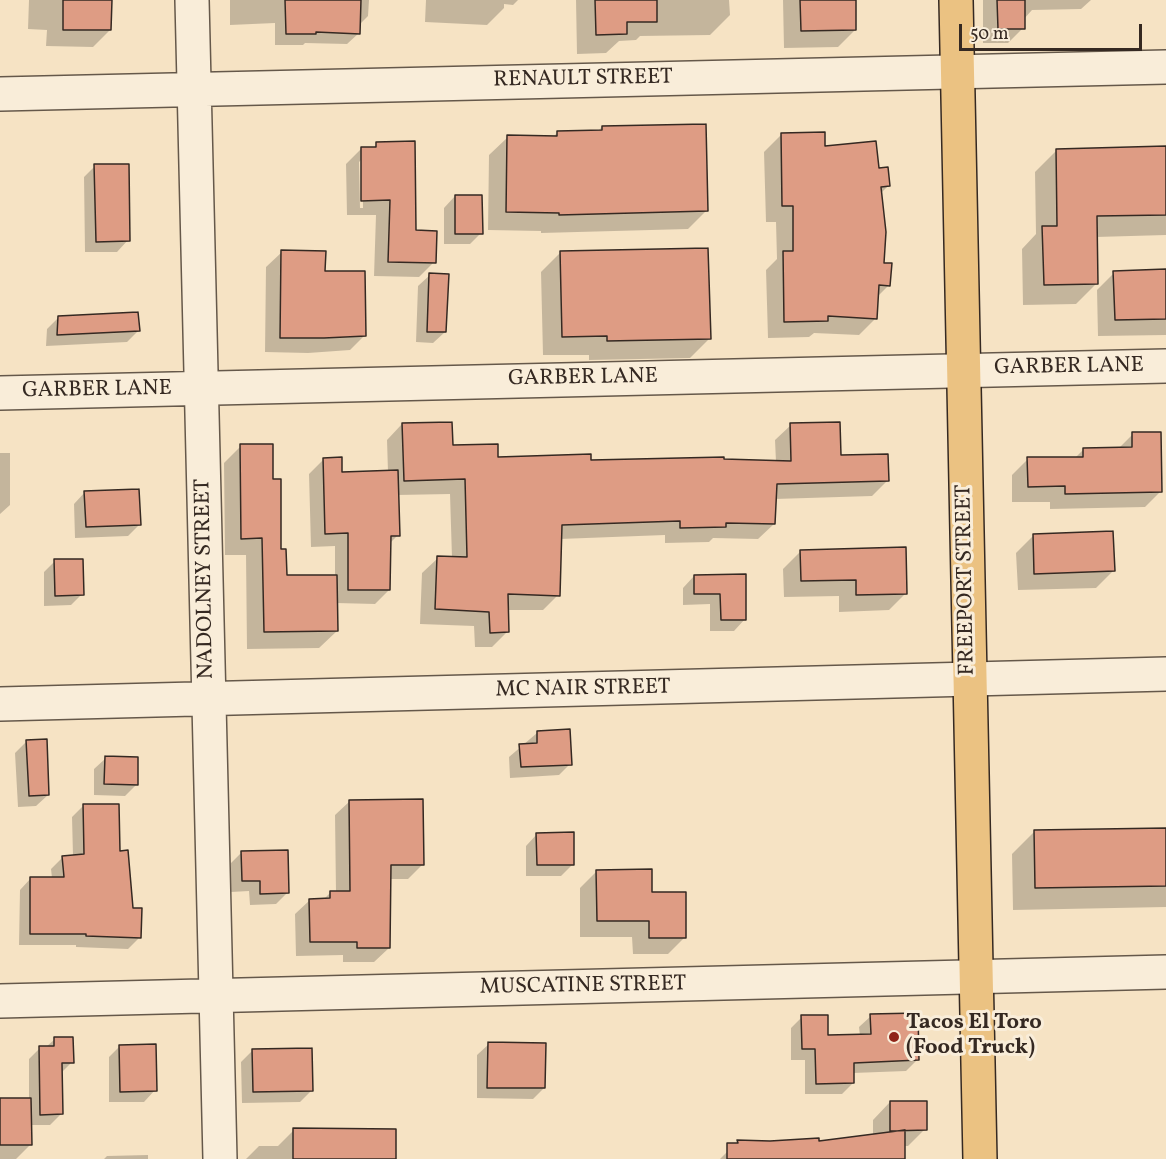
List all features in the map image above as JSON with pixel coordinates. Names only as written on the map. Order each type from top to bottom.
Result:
[{"type":"main road","name":"FREEPORT STREET","points":[[956,0],[980,1159]]},
{"type":"street","name":"NADOLNEY STREET","points":[[192,0],[220,1159]]},
{"type":"street","name":"RENAULT STREET","points":[[0,94],[1166,67]]},
{"type":"street","name":"GARBER LANE","points":[[0,393],[1166,366]]},
{"type":"street","name":"MC NAIR STREET","points":[[0,704],[1166,674]]},
{"type":"street","name":"MUSCATINE STREET","points":[[0,1001],[1166,972]]},
{"type":"building","points":[[63,0],[112,0],[111,30],[63,30]]},
{"type":"building","points":[[285,0],[361,0],[360,34],[316,32],[316,34],[286,34]]},
{"type":"building","points":[[595,0],[657,0],[657,22],[627,22],[627,34],[596,35]]},
{"type":"building","points":[[800,0],[856,0],[856,30],[801,31]]},
{"type":"building","points":[[997,0],[1025,0],[1025,29],[998,29]]},
{"type":"building","points":[[706,124],[708,211],[559,215],[559,213],[506,212],[507,135],[557,136],[557,131],[602,130],[602,126]]},
{"type":"building","points":[[825,132],[825,146],[876,141],[879,168],[888,167],[890,186],[881,187],[886,232],[884,263],[892,263],[890,286],[879,285],[877,319],[828,316],[828,321],[784,322],[783,251],[793,251],[793,206],[782,206],[781,133]]},
{"type":"building","points":[[415,141],[416,230],[437,231],[436,263],[388,262],[390,200],[361,201],[361,147],[376,147],[376,142]]},
{"type":"building","points":[[1166,146],[1166,215],[1097,216],[1098,284],[1044,285],[1042,226],[1057,226],[1056,149]]},
{"type":"building","points":[[94,164],[129,164],[130,241],[96,242]]},
{"type":"building","points":[[455,195],[482,195],[483,234],[455,234]]},
{"type":"building","points":[[708,248],[711,339],[607,341],[607,336],[562,337],[560,251]]},
{"type":"building","points":[[281,250],[326,251],[325,271],[365,271],[366,336],[280,338]]},
{"type":"building","points":[[1166,269],[1166,319],[1115,320],[1113,271]]},
{"type":"building","points":[[429,273],[449,274],[446,332],[427,332]]},
{"type":"building","points":[[138,312],[140,331],[57,335],[58,316]]},
{"type":"building","points":[[452,422],[453,445],[498,444],[498,457],[591,454],[591,460],[724,457],[724,459],[791,461],[790,423],[840,422],[841,455],[888,454],[889,481],[777,484],[775,524],[726,523],[726,527],[680,528],[680,521],[562,525],[560,596],[508,594],[509,632],[490,633],[489,612],[435,609],[437,556],[467,557],[465,479],[404,481],[402,423]]},
{"type":"building","points":[[1132,432],[1161,432],[1162,492],[1065,494],[1065,486],[1028,487],[1027,457],[1083,457],[1083,448],[1132,447]]},
{"type":"building","points":[[240,444],[273,444],[273,479],[281,479],[281,549],[286,549],[287,575],[337,575],[338,631],[264,632],[262,538],[241,539]]},
{"type":"building","points":[[342,457],[342,472],[398,470],[400,536],[391,536],[390,590],[348,590],[348,533],[325,534],[323,458]]},
{"type":"building","points":[[139,489],[141,525],[86,527],[84,491]]},
{"type":"building","points":[[1113,531],[1115,571],[1034,574],[1033,534]]},
{"type":"building","points":[[906,547],[907,594],[856,595],[856,580],[801,581],[800,550]]},
{"type":"building","points":[[54,559],[83,559],[84,595],[55,596]]},
{"type":"building","points":[[746,574],[746,620],[721,620],[720,594],[694,594],[694,575]]},
{"type":"building","points":[[570,729],[572,765],[521,767],[519,744],[537,743],[537,731]]},
{"type":"building","points":[[47,739],[49,795],[29,796],[26,740]]},
{"type":"building","points":[[105,756],[138,757],[138,785],[104,784]]},
{"type":"building","points":[[423,799],[424,865],[391,865],[390,948],[357,948],[357,942],[310,942],[309,899],[330,898],[330,891],[350,891],[349,800]]},
{"type":"building","points":[[83,804],[119,804],[120,851],[128,850],[133,908],[142,908],[141,938],[86,936],[86,934],[30,934],[30,877],[64,877],[62,856],[84,854]]},
{"type":"building","points":[[1166,828],[1166,886],[1035,888],[1034,830]]},
{"type":"building","points":[[574,832],[574,865],[537,865],[536,833]]},
{"type":"building","points":[[288,850],[289,893],[260,894],[260,881],[242,881],[241,851]]},
{"type":"building","points":[[652,869],[652,892],[686,892],[686,938],[649,938],[649,921],[597,921],[596,870]]},
{"type":"building","points":[[918,1013],[919,1060],[854,1063],[854,1083],[816,1084],[815,1049],[802,1049],[801,1015],[828,1015],[828,1035],[871,1034],[870,1014]]},
{"type":"building","points":[[54,1037],[73,1037],[74,1063],[62,1063],[63,1114],[40,1115],[39,1046],[54,1046]]},
{"type":"building","points":[[488,1042],[546,1043],[545,1088],[487,1088]]},
{"type":"building","points":[[156,1044],[157,1091],[120,1092],[119,1045]]},
{"type":"building","points":[[312,1048],[313,1091],[253,1092],[252,1049]]},
{"type":"building","points":[[0,1098],[31,1098],[32,1145],[0,1145]]},
{"type":"building","points":[[890,1101],[927,1101],[927,1130],[890,1131]]},
{"type":"building","points":[[293,1128],[396,1129],[396,1159],[293,1159]]},
{"type":"building","points":[[905,1130],[905,1159],[727,1159],[727,1143],[738,1143],[737,1140],[770,1141],[819,1138],[819,1141]]},
{"type":"place","name":"Tacos El Toro (Food Truck)","points":[[894,1037]]}]
